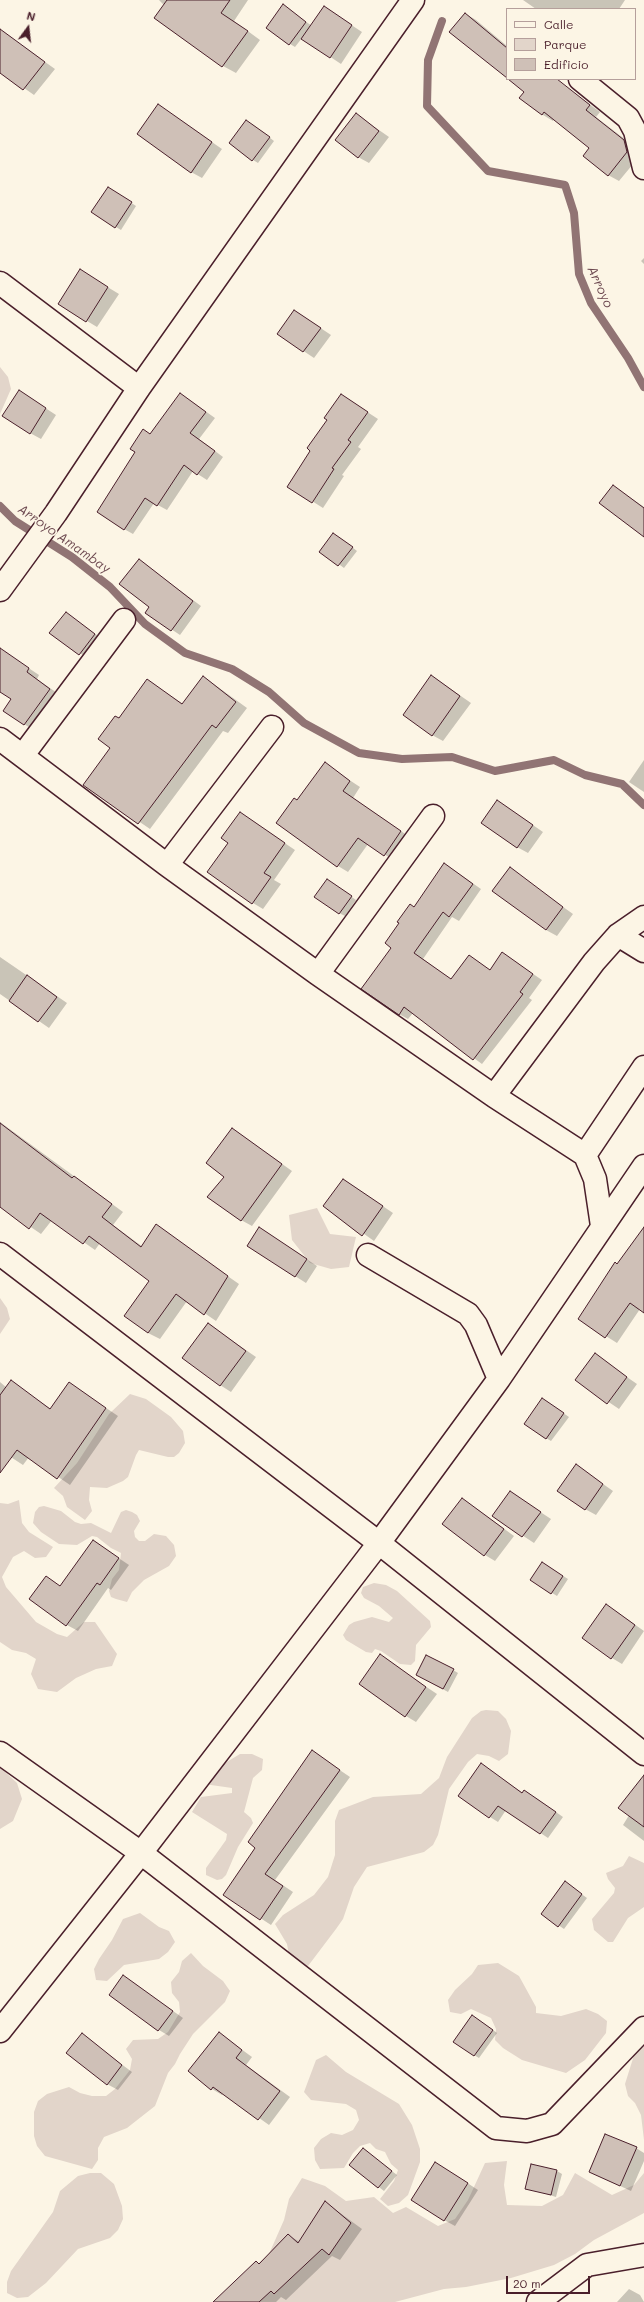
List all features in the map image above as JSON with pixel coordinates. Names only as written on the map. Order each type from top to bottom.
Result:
[{"type":"street","points":[[0,590],[29,552],[139,388],[402,4]]},
{"type":"street","points":[[581,80],[628,118],[635,131],[644,168]]},
{"type":"street","points":[[0,283],[139,388]]},
{"type":"street","points":[[24,755],[124,620]]},
{"type":"street","points":[[167,865],[272,727]]},
{"type":"street","points":[[0,739],[24,755],[167,865],[318,974],[494,1096],[585,1155],[595,1179],[602,1226]]},
{"type":"street","points":[[318,974],[433,816]]},
{"type":"street","points":[[494,1096],[594,962],[618,935],[644,917]]},
{"type":"street","points":[[618,935],[644,951]]},
{"type":"street","points":[[585,1155],[644,1068]]},
{"type":"street","points":[[0,2031],[141,1853],[379,1543],[500,1379],[644,1166]]},
{"type":"street","points":[[0,1254],[379,1543],[644,1754]]},
{"type":"street","points":[[368,1255],[468,1314],[476,1325],[500,1379]]},
{"type":"street","points":[[0,1753],[141,1853],[496,2128],[527,2131],[552,2124],[644,2028]]},
{"type":"street","points":[[538,2302],[587,2265],[644,2255]]},
{"type":"green space","points":[[0,367],[8,377],[11,389],[0,414]]},
{"type":"green space","points":[[317,1208],[330,1234],[356,1237],[349,1267],[331,1269],[310,1263],[292,1240],[289,1215]]},
{"type":"green space","points":[[0,1298],[7,1308],[10,1319],[0,1334]]},
{"type":"green space","points":[[130,1394],[146,1399],[171,1417],[183,1431],[185,1443],[179,1453],[174,1457],[139,1450],[128,1477],[123,1481],[107,1488],[90,1487],[89,1500],[92,1511],[85,1520],[67,1507],[63,1496],[54,1488],[77,1463],[109,1414]]},
{"type":"green space","points":[[19,1500],[22,1523],[29,1532],[53,1547],[46,1557],[35,1558],[24,1551],[13,1557],[2,1577],[6,1587],[36,1622],[57,1634],[67,1637],[84,1622],[95,1622],[117,1654],[112,1666],[96,1669],[76,1678],[57,1692],[38,1689],[31,1674],[36,1659],[26,1653],[12,1650],[0,1642],[0,1503],[8,1504]]},
{"type":"green space","points":[[44,1506],[61,1511],[75,1522],[81,1524],[91,1523],[111,1533],[121,1512],[126,1510],[132,1512],[137,1515],[140,1521],[134,1531],[135,1537],[139,1541],[145,1541],[154,1534],[166,1536],[174,1545],[176,1556],[169,1566],[144,1580],[132,1592],[127,1602],[116,1599],[111,1597],[109,1591],[112,1579],[119,1570],[121,1553],[111,1548],[97,1537],[92,1536],[77,1545],[59,1544],[41,1532],[33,1523],[35,1512],[39,1507]]},
{"type":"green space","points":[[374,1583],[386,1585],[397,1591],[430,1621],[431,1627],[416,1645],[415,1661],[411,1665],[400,1664],[381,1651],[375,1649],[372,1653],[366,1652],[346,1640],[343,1635],[349,1625],[354,1622],[372,1617],[389,1622],[393,1618],[379,1606],[364,1598],[361,1593],[363,1587]]},
{"type":"green space","points":[[481,1711],[498,1711],[506,1719],[511,1731],[508,1754],[499,1761],[489,1756],[477,1754],[468,1762],[449,1789],[438,1835],[433,1845],[424,1852],[367,1867],[354,1887],[343,1919],[336,1929],[308,1966],[297,1964],[289,1955],[287,1944],[275,1924],[283,1915],[314,1895],[328,1877],[335,1855],[335,1821],[339,1810],[373,1797],[421,1794],[439,1778],[447,1757],[472,1718]]},
{"type":"green space","points":[[240,1754],[252,1754],[263,1759],[262,1770],[253,1778],[244,1812],[251,1818],[253,1823],[238,1847],[226,1875],[222,1879],[217,1880],[206,1875],[206,1868],[226,1840],[227,1834],[192,1812],[201,1797],[232,1793],[232,1788],[204,1784],[218,1763],[225,1763]]},
{"type":"green space","points":[[0,1767],[17,1783],[22,1799],[13,1821],[0,1829]]},
{"type":"green space","points":[[629,1856],[644,1863],[644,1907],[628,1918],[613,1942],[608,1942],[594,1930],[592,1919],[614,1893],[615,1888],[608,1879],[606,1873],[623,1866]]},
{"type":"green space","points":[[140,1913],[159,1927],[169,1931],[175,1942],[168,1952],[159,1959],[124,1965],[107,1981],[96,1980],[94,1969],[123,1919]]},
{"type":"green space","points":[[191,1953],[203,1966],[223,1981],[230,1991],[225,2002],[193,2034],[168,2073],[155,2106],[127,2128],[104,2137],[98,2148],[98,2160],[92,2169],[45,2156],[37,2146],[34,2136],[34,2112],[38,2101],[47,2094],[69,2087],[80,2093],[92,2096],[106,2096],[115,2089],[130,2070],[132,2059],[126,2049],[133,2040],[158,2039],[168,2032],[180,2012],[179,2002],[172,1993],[171,1982],[179,1972],[182,1961]]},
{"type":"green space","points":[[498,1963],[519,1976],[536,2007],[536,2013],[561,2016],[586,2009],[598,2014],[607,2021],[606,2033],[585,2060],[566,2073],[522,2060],[503,2048],[495,2040],[496,2029],[491,2018],[471,2009],[461,2014],[450,2012],[448,2000],[455,1990],[472,1974],[478,1965]]},
{"type":"green space","points":[[644,2038],[644,2140],[641,2115],[635,2103],[628,2096],[625,2084],[635,2052]]},
{"type":"green space","points":[[326,2055],[346,2072],[399,2104],[412,2125],[420,2149],[420,2162],[408,2195],[399,2203],[388,2206],[380,2199],[394,2181],[398,2170],[391,2164],[385,2152],[376,2149],[370,2143],[360,2146],[353,2153],[344,2168],[320,2169],[315,2160],[314,2148],[321,2139],[331,2133],[342,2135],[353,2130],[359,2120],[356,2110],[346,2104],[311,2100],[304,2092],[316,2060]]},
{"type":"green space","points":[[507,2161],[504,2185],[507,2205],[542,2206],[563,2195],[575,2173],[612,2195],[634,2185],[644,2173],[644,2213],[594,2240],[575,2254],[554,2265],[511,2278],[466,2287],[444,2289],[395,2302],[253,2302],[265,2263],[284,2220],[289,2199],[302,2178],[325,2186],[346,2201],[374,2197],[393,2213],[406,2207],[438,2226],[455,2219],[468,2200],[485,2163]]},
{"type":"green space","points":[[90,2173],[101,2173],[114,2184],[122,2206],[123,2219],[118,2230],[110,2238],[78,2249],[46,2283],[28,2297],[17,2298],[7,2293],[7,2282],[11,2271],[53,2212],[60,2191],[78,2176]]},
{"type":"building","points":[[167,0],[230,0],[221,13],[248,31],[222,67],[154,18]]},
{"type":"building","points":[[283,4],[306,22],[289,45],[266,28]]},
{"type":"building","points":[[324,6],[352,25],[330,58],[301,39]]},
{"type":"building","points":[[465,13],[506,47],[506,77],[449,32]]},
{"type":"building","points":[[0,29],[45,62],[23,90],[0,73]]},
{"type":"building","points":[[509,80],[558,80],[590,105],[586,110],[624,140],[627,152],[608,176],[583,156],[589,148],[544,112],[542,115],[519,98],[524,92]]},
{"type":"building","points":[[158,104],[212,142],[191,173],[137,134]]},
{"type":"building","points":[[356,113],[379,131],[358,158],[335,140]]},
{"type":"building","points":[[246,120],[270,137],[252,161],[229,143]]},
{"type":"building","points":[[108,187],[132,202],[115,228],[91,212]]},
{"type":"building","points":[[80,269],[108,287],[86,322],[58,304]]},
{"type":"building","points":[[294,310],[321,328],[303,352],[277,334]]},
{"type":"building","points":[[19,390],[46,408],[30,434],[2,416]]},
{"type":"building","points":[[180,393],[206,412],[190,433],[215,451],[197,475],[184,465],[157,506],[145,498],[124,530],[97,512],[135,452],[130,449],[143,429],[150,434]]},
{"type":"building","points":[[341,394],[368,412],[348,440],[351,442],[332,468],[334,469],[312,503],[287,487],[310,451],[307,448],[327,420],[324,418]]},
{"type":"building","points":[[613,485],[644,508],[644,537],[599,503]]},
{"type":"building","points":[[333,533],[353,547],[338,566],[319,552]]},
{"type":"building","points":[[139,559],[193,601],[171,631],[145,613],[149,607],[119,584]]},
{"type":"building","points":[[66,612],[95,634],[79,655],[49,633]]},
{"type":"building","points":[[0,648],[29,668],[27,672],[50,689],[24,725],[3,711],[11,699],[0,692]]},
{"type":"building","points":[[431,675],[460,696],[432,736],[403,715]]},
{"type":"building","points":[[203,676],[236,702],[216,728],[212,725],[138,824],[83,785],[110,748],[98,739],[115,716],[119,718],[147,679],[182,704]]},
{"type":"building","points":[[325,762],[350,781],[343,791],[401,831],[384,856],[358,838],[337,867],[276,823],[294,798],[297,800]]},
{"type":"building","points":[[497,800],[533,825],[517,848],[481,823]]},
{"type":"building","points":[[240,812],[285,843],[264,873],[271,877],[252,904],[207,872],[228,843],[221,838]]},
{"type":"building","points":[[444,863],[473,884],[449,917],[443,912],[414,953],[451,979],[469,955],[490,970],[502,952],[533,974],[520,992],[523,994],[473,1060],[404,1007],[399,1015],[361,989],[391,948],[385,943],[399,923],[397,922],[410,904],[414,907]]},
{"type":"building","points":[[510,867],[563,907],[546,930],[492,891]]},
{"type":"building","points":[[327,879],[352,896],[339,914],[314,897]]},
{"type":"building","points":[[27,975],[57,997],[38,1022],[9,1001]]},
{"type":"building","points":[[0,1123],[72,1178],[74,1176],[112,1204],[102,1217],[141,1247],[156,1224],[228,1276],[204,1315],[176,1294],[148,1333],[124,1316],[149,1281],[89,1236],[83,1244],[40,1213],[29,1229],[0,1207]]},
{"type":"building","points":[[232,1128],[282,1164],[241,1221],[207,1197],[224,1177],[206,1163]]},
{"type":"building","points":[[343,1179],[383,1206],[362,1236],[323,1206]]},
{"type":"building","points":[[259,1227],[307,1259],[295,1277],[247,1246]]},
{"type":"building","points":[[644,1227],[644,1313],[630,1303],[605,1338],[578,1319],[615,1262],[617,1264]]},
{"type":"building","points":[[208,1323],[246,1351],[220,1386],[182,1358]]},
{"type":"building","points":[[595,1353],[627,1377],[607,1404],[575,1380]]},
{"type":"building","points":[[11,1380],[50,1409],[69,1382],[106,1408],[57,1479],[17,1450],[0,1473],[0,1395]]},
{"type":"building","points":[[542,1398],[564,1413],[546,1439],[524,1424]]},
{"type":"building","points":[[576,1464],[603,1484],[585,1510],[557,1491]]},
{"type":"building","points":[[510,1491],[541,1512],[522,1537],[492,1516]]},
{"type":"building","points":[[462,1498],[504,1529],[484,1556],[442,1524]]},
{"type":"building","points":[[93,1540],[119,1558],[100,1585],[97,1583],[66,1626],[29,1599],[46,1576],[60,1586]]},
{"type":"building","points":[[542,1562],[563,1576],[551,1594],[530,1580]]},
{"type":"building","points":[[606,1604],[635,1625],[611,1659],[582,1638]]},
{"type":"building","points":[[380,1654],[426,1687],[405,1717],[359,1684]]},
{"type":"building","points":[[426,1655],[454,1669],[443,1689],[416,1675]]},
{"type":"building","points":[[312,1750],[340,1770],[265,1874],[283,1886],[260,1920],[223,1895],[255,1848],[248,1842]]},
{"type":"building","points":[[481,1763],[522,1793],[524,1790],[556,1812],[540,1834],[498,1806],[489,1818],[458,1796]]},
{"type":"building","points":[[644,1775],[644,1827],[618,1808]]},
{"type":"building","points":[[565,1881],[582,1894],[558,1927],[541,1914]]},
{"type":"building","points":[[123,1975],[173,2011],[158,2031],[109,1995]]},
{"type":"building","points":[[472,2015],[493,2030],[474,2056],[453,2042]]},
{"type":"building","points":[[219,2032],[242,2050],[236,2058],[280,2091],[258,2120],[213,2087],[211,2090],[188,2071]]},
{"type":"building","points":[[82,2033],[122,2065],[107,2085],[66,2053]]},
{"type":"building","points":[[605,2134],[637,2147],[620,2186],[589,2172]]},
{"type":"building","points":[[363,2148],[392,2171],[378,2188],[349,2165]]},
{"type":"building","points":[[435,2162],[468,2183],[444,2221],[411,2200]]},
{"type":"building","points":[[531,2164],[557,2170],[551,2195],[525,2189]]},
{"type":"building","points":[[325,2201],[351,2223],[329,2255],[322,2249],[274,2294],[271,2291],[259,2302],[213,2302],[256,2261],[259,2264],[288,2234],[298,2243]]},
{"type":"waterway","name":"Arroyo","points":[[442,21],[428,60],[427,106],[488,171],[565,185],[574,213],[579,274],[591,303],[628,358],[644,387]]},
{"type":"waterway","name":"Arroyo Amambay","points":[[0,506],[15,521],[72,557],[110,587],[145,624],[185,653],[232,669],[269,692],[304,723],[359,753],[402,759],[452,757],[495,771],[554,760],[585,775],[622,784],[644,805]]}]
